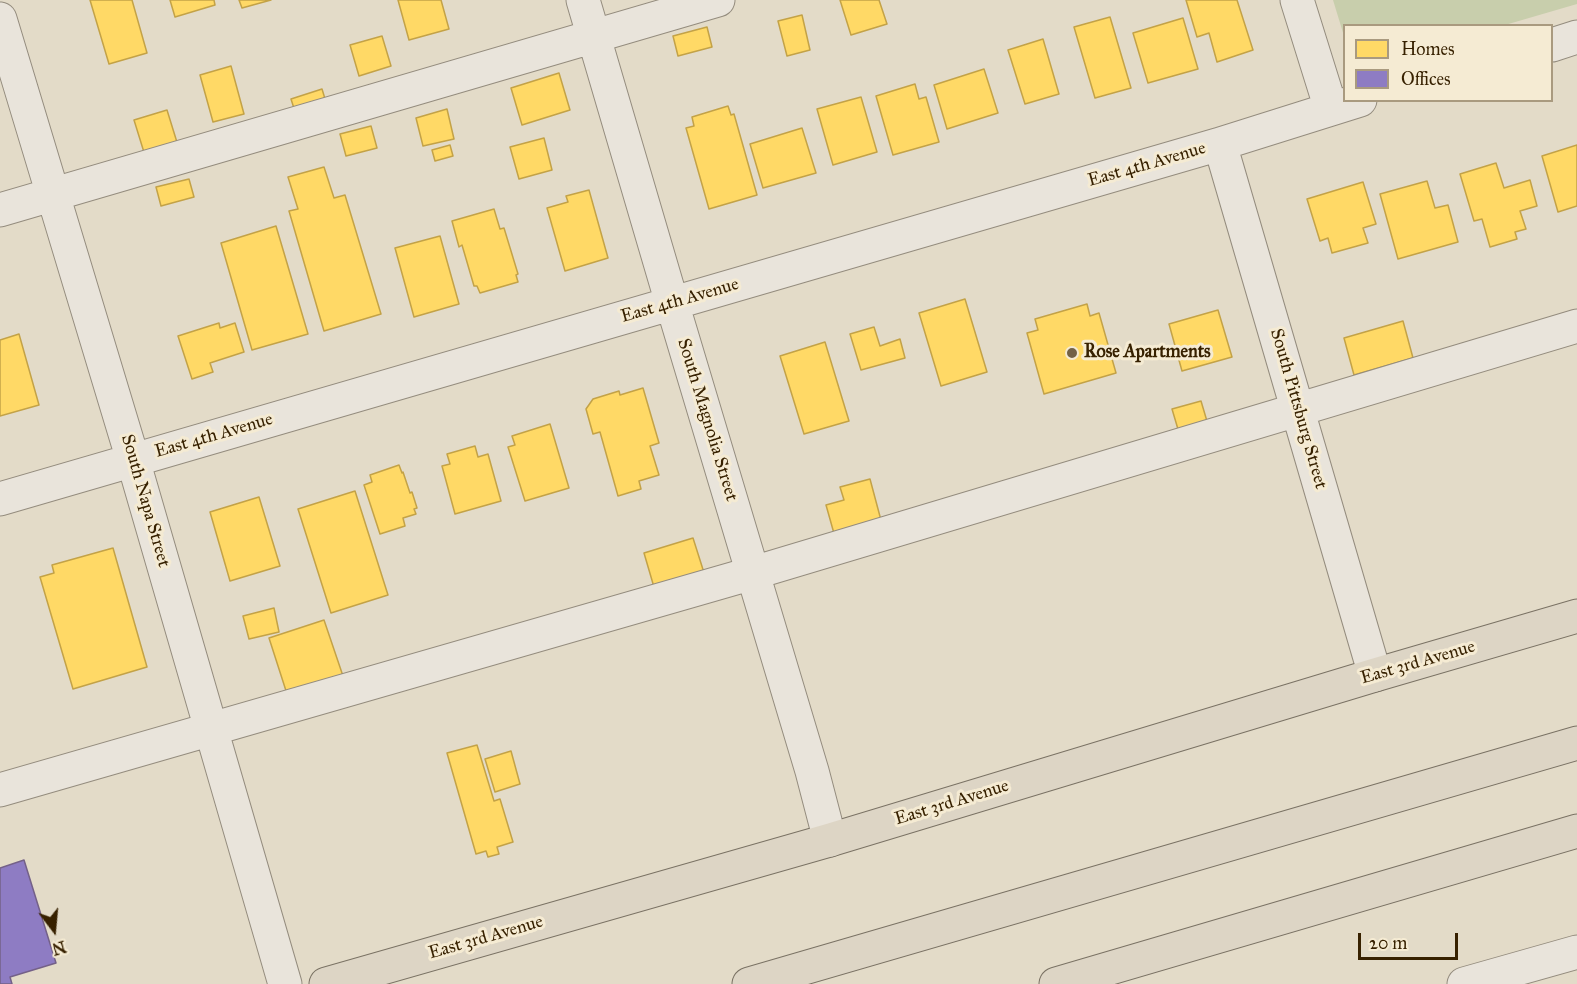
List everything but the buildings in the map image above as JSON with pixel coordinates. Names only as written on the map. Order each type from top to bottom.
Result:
[{"type":"main road","name":"East 3rd Avenue","points":[[327,984],[830,840],[1577,616]]},
{"type":"main road","points":[[749,984],[1577,743]]},
{"type":"main road","points":[[1056,984],[1577,831]]},
{"type":"street","name":"South Magnolia Street","points":[[583,0],[812,771],[830,840]]},
{"type":"street","points":[[0,210],[718,0]]},
{"type":"street","points":[[1297,0],[1343,99]]},
{"type":"street","name":"South Napa Street","points":[[0,19],[133,459],[285,984]]},
{"type":"street","points":[[1553,44],[1577,37]]},
{"type":"street","name":"East 4th Avenue","points":[[0,499],[1221,144],[1346,105]]},
{"type":"street","name":"South Pittsburg Street","points":[[1221,144],[1375,675]]},
{"type":"street","points":[[0,790],[753,573],[1577,326]]},
{"type":"street","points":[[1467,984],[1577,952]]},
{"type":"green space","points":[[1333,0],[1577,0],[1577,4],[1508,24],[1343,24],[1343,33]]},
{"type":"place","name":"Rose Apartments","points":[[1072,353]]}]
